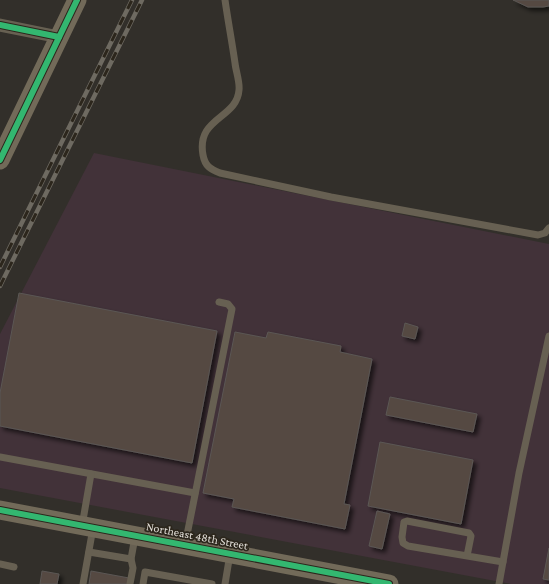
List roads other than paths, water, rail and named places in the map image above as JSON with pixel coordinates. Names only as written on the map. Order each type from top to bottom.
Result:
[{"type":"street","points":[[0,160],[77,0]]},
{"type":"street","points":[[0,25],[59,37]]},
{"type":"street","name":"Northeast 48th Street","points":[[0,510],[185,545],[363,582],[390,584]]},
{"type":"lane","points":[[225,0],[239,90],[234,105],[211,124],[205,132],[202,149],[204,160],[208,169],[220,173],[332,197],[538,235],[545,232],[549,228]]},
{"type":"lane","points":[[185,545],[232,309],[228,304],[219,302]]},
{"type":"lane","points":[[499,584],[519,472],[549,336]]},
{"type":"lane","points":[[0,457],[195,493]]},
{"type":"lane","points":[[83,584],[89,552],[87,527],[91,474]]},
{"type":"lane","points":[[467,556],[471,536],[469,532],[407,521],[404,522],[402,537],[403,543],[408,546],[467,556],[503,562]]},
{"type":"lane","points":[[130,584],[133,568],[131,559],[136,536]]},
{"type":"lane","points":[[89,552],[131,559]]},
{"type":"lane","points":[[225,584],[230,554]]},
{"type":"lane","points":[[0,564],[14,567]]},
{"type":"lane","points":[[143,584],[145,572],[212,584]]},
{"type":"railway","points":[[0,267],[132,0]]},
{"type":"railway","points":[[0,286],[142,0]]}]
